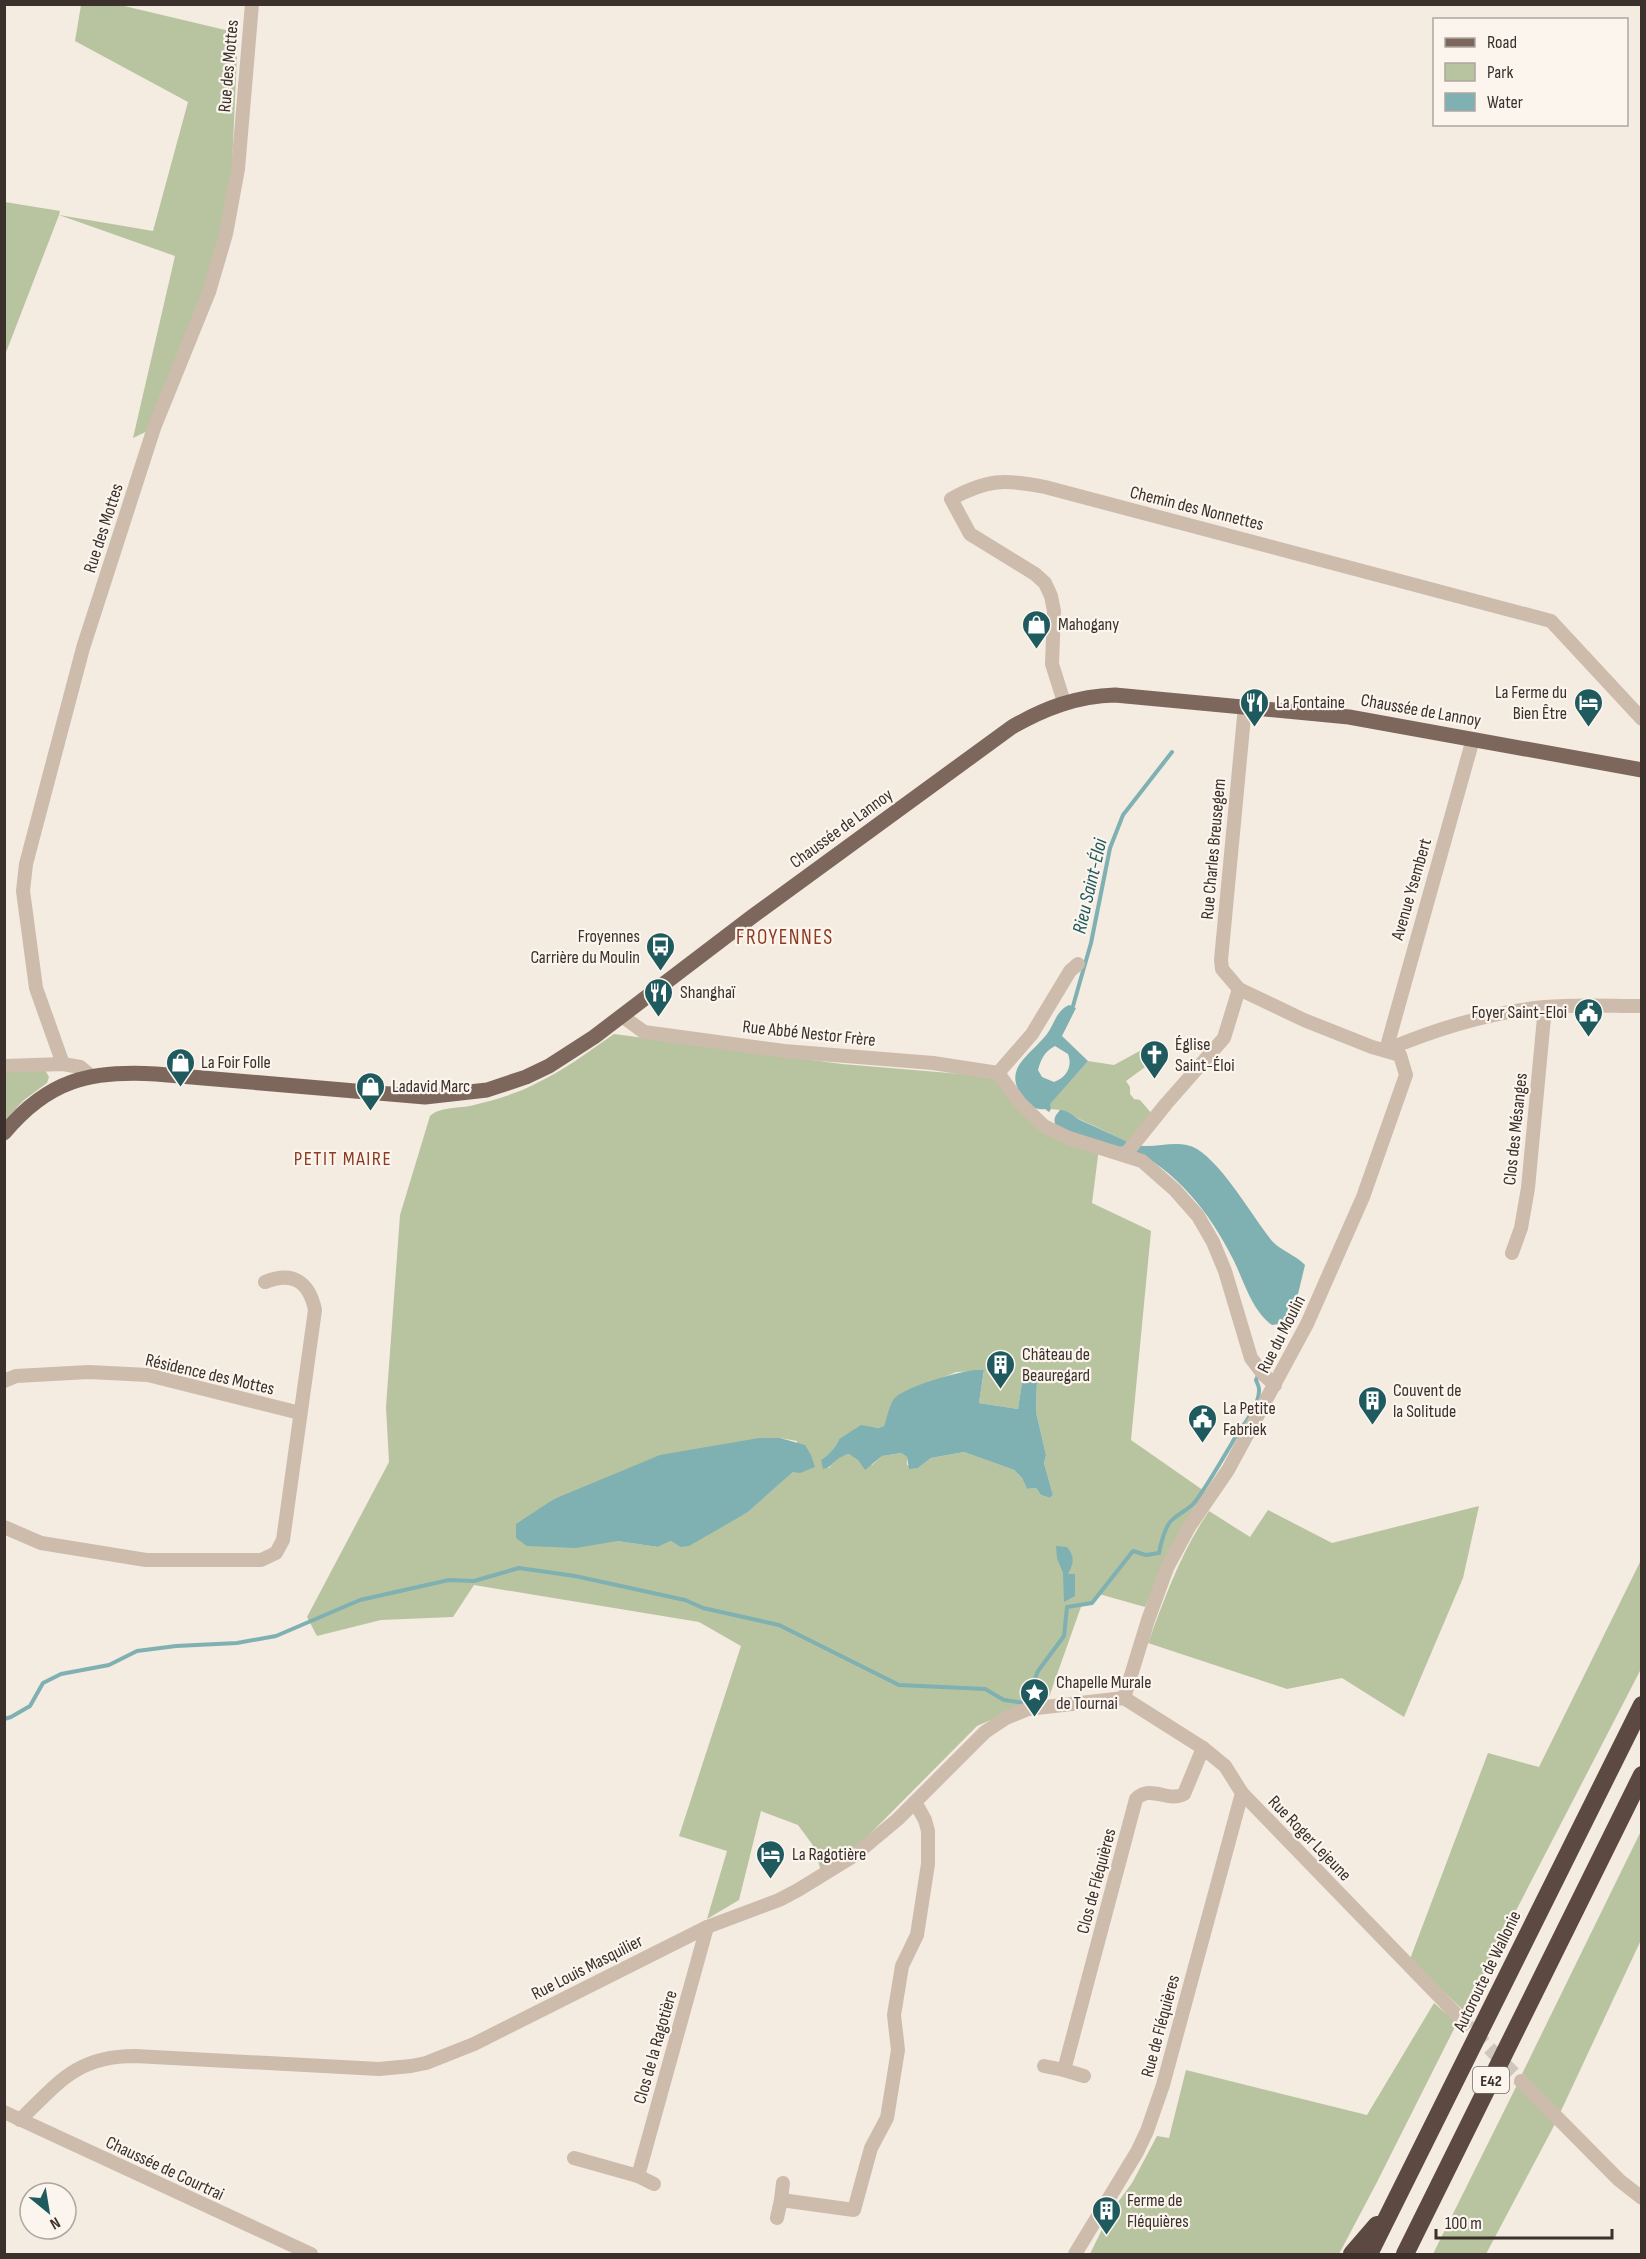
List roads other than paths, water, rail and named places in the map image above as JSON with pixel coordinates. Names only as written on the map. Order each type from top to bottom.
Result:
[{"type":"highway","name":"Autoroute de Wallonie","points":[[1369,2254],[1641,1706]]},
{"type":"highway","name":"E42","points":[[1405,2254],[1641,1776]]},
{"type":"highway","points":[[1352,2254],[1392,2208]]},
{"type":"main road","name":"Chaussée de Lannoy","points":[[4,1132],[16,1118],[43,1095],[74,1081],[92,1077],[137,1073],[398,1097],[446,1096],[487,1090],[526,1077],[570,1054],[753,916],[1012,727],[1036,713],[1064,702],[1094,695],[1245,706],[1349,717],[1641,770]]},
{"type":"street","name":"Rue des Mottes","points":[[63,1064],[36,988],[23,891],[26,864],[83,648],[154,428],[209,292],[226,234],[238,170],[252,4]]},
{"type":"street","name":"Chemin des Nonnettes","points":[[1064,702],[1052,664],[1051,596],[1045,583],[1035,574],[970,534],[951,499],[972,488],[997,482],[1022,483],[1045,488],[1551,621],[1641,719]]},
{"type":"street","name":"Rue Charles Breusegem","points":[[1239,988],[1222,969],[1221,960],[1245,706]]},
{"type":"street","name":"Avenue Ysembert","points":[[1386,1050],[1473,739]]},
{"type":"street","points":[[1078,964],[1070,972],[1032,1034],[998,1073],[1020,1103],[1044,1126],[1069,1138],[1129,1148],[1175,1190],[1198,1216],[1213,1242],[1225,1271],[1251,1358],[1275,1385]]},
{"type":"street","points":[[1129,1148],[1224,1038],[1239,988],[1304,1020],[1372,1047],[1386,1050],[1421,1035],[1490,1016],[1545,1007],[1641,1006]]},
{"type":"street","name":"Clos des Mésanges","points":[[1512,1253],[1521,1228],[1528,1188],[1545,1007]]},
{"type":"street","name":"Rue Abbé Nestor Frère","points":[[622,1016],[644,1032],[784,1051],[933,1063],[998,1073]]},
{"type":"street","name":"Rue du Moulin","points":[[1124,1698],[1148,1620],[1175,1550],[1228,1470],[1275,1385],[1324,1288],[1363,1197],[1406,1075],[1400,1055],[1386,1050]]},
{"type":"street","points":[[4,1066],[63,1064],[80,1067],[92,1077]]},
{"type":"street","points":[[4,1527],[41,1543],[147,1560],[261,1560],[276,1553],[282,1540],[315,1310],[312,1294],[294,1279],[278,1277],[265,1282]]},
{"type":"street","name":"Résidence des Mottes","points":[[4,1381],[16,1376],[89,1372],[148,1375],[300,1413]]},
{"type":"street","name":"Rue Roger Lejeune","points":[[1124,1698],[1203,1748],[1225,1766],[1242,1792],[1460,2018]]},
{"type":"street","name":"Rue Louis Masquilier","points":[[20,2120],[68,2074],[110,2057],[135,2056],[379,2069],[426,2063],[503,2030],[707,1927],[779,1900],[818,1879],[855,1855],[915,1802],[985,1732],[1006,1718],[1028,1709],[1124,1698]]},
{"type":"street","name":"Clos de Fléquières","points":[[1065,2070],[1136,1799],[1148,1792],[1179,1797],[1184,1794],[1203,1748]]},
{"type":"street","name":"Rue de Fléquières","points":[[1075,2254],[1137,2152],[1147,2131],[1163,2085],[1242,1792]]},
{"type":"street","points":[[781,2200],[854,2210],[871,2148],[886,2118],[898,2050],[894,2015],[902,1966],[917,1935],[930,1853],[925,1820],[915,1802]]},
{"type":"street","name":"Clos de la Ragotière","points":[[638,2176],[707,1927]]},
{"type":"street","points":[[1044,2066],[1084,2076]]},
{"type":"street","points":[[1521,2081],[1619,2180],[1641,2198]]},
{"type":"street","name":"Chaussée de Courtrai","points":[[4,2112],[311,2254]]},
{"type":"street","points":[[574,2158],[638,2176],[654,2184]]},
{"type":"street","points":[[777,2218],[783,2183]]},
{"type":"water","points":[[1069,1005],[1076,1008],[1062,1036],[1088,1061],[1050,1104],[1049,1112],[1045,1109],[1033,1108],[1027,1102],[1018,1089],[1015,1080],[1016,1072],[1020,1064],[1047,1034],[1058,1014]],"holes":[[[1055,1046],[1068,1054],[1069,1068],[1062,1078],[1054,1082],[1042,1077],[1038,1070],[1048,1051]]]},
{"type":"water","points":[[1060,1110],[1130,1143],[1146,1146],[1181,1144],[1197,1149],[1207,1157],[1227,1179],[1272,1241],[1305,1265],[1298,1294],[1285,1323],[1272,1325],[1259,1312],[1214,1225],[1176,1180],[1145,1157],[1126,1147],[1110,1147],[1058,1130],[1055,1120]]},
{"type":"water","points":[[984,1370],[979,1403],[1018,1409],[1023,1376],[1037,1379],[1036,1412],[1046,1455],[1044,1463],[1053,1495],[1050,1498],[1041,1495],[1036,1488],[1027,1489],[1022,1478],[1014,1470],[964,1452],[931,1458],[918,1468],[909,1469],[907,1457],[901,1453],[882,1456],[865,1470],[859,1461],[849,1454],[823,1469],[821,1460],[832,1451],[839,1439],[861,1425],[878,1428],[884,1426],[892,1402],[900,1394],[932,1380]]},
{"type":"water","points":[[759,1438],[780,1438],[805,1445],[815,1467],[800,1473],[793,1472],[748,1512],[689,1546],[680,1547],[671,1541],[658,1547],[617,1541],[576,1548],[527,1546],[516,1538],[516,1524],[554,1499],[660,1455]]},
{"type":"water","points":[[1056,1546],[1067,1547],[1070,1551],[1073,1560],[1068,1574],[1075,1574],[1075,1596],[1064,1602],[1063,1573],[1057,1558]]},
{"type":"waterway","name":"Rieu Saint-Éloi","points":[[1073,1006],[1091,943],[1110,848],[1123,815],[1172,752]]},
{"type":"waterway","points":[[1262,1368],[1281,1341],[1281,1324]]},
{"type":"waterway","points":[[4,1719],[30,1706],[43,1683],[61,1674],[109,1665],[137,1651],[176,1646],[237,1643],[276,1636],[360,1600],[449,1580],[474,1581],[519,1568],[575,1576],[685,1600],[703,1608],[779,1625],[899,1685],[985,1689],[1004,1700],[1025,1703],[1038,1671],[1064,1636],[1067,1607],[1092,1603],[1133,1551],[1146,1555],[1159,1553],[1168,1525],[1195,1502],[1253,1410],[1258,1396],[1259,1388],[1256,1380],[1259,1374]]},
{"type":"tunnel","points":[[1460,2018],[1521,2081]]},
{"type":"place","name":"Mahogany","points":[[1037,650]]},
{"type":"place","name":"La Fontaine","points":[[1255,728]]},
{"type":"place","name":"La Ferme du Bien Être","points":[[1588,728]]},
{"type":"place","name":"Froyennes Carrière du Moulin","points":[[661,972]]},
{"type":"place","name":"Shanghaï","points":[[659,1018]]},
{"type":"place","name":"Foyer Saint-Eloi","points":[[1588,1038]]},
{"type":"place","name":"Église Saint-Éloi","points":[[1154,1080]]},
{"type":"place","name":"La Foir Folle","points":[[180,1088]]},
{"type":"place","name":"Ladavid Marc","points":[[371,1112]]},
{"type":"place","name":"Château de Beauregard","points":[[1001,1390]]},
{"type":"place","name":"Couvent de la Solitude","points":[[1372,1426]]},
{"type":"place","name":"La Petite Fabriek","points":[[1202,1444]]},
{"type":"place","name":"Chapelle Murale de Tournai","points":[[1035,1718]]},
{"type":"place","name":"La Ragotière","points":[[771,1880]]},
{"type":"place","name":"Ferme de Fléquières","points":[[1106,2236]]},
{"type":"district","name":"FROYENNES","points":[[785,937]]},
{"type":"district","name":"PETIT MAIRE","points":[[343,1158]]}]
